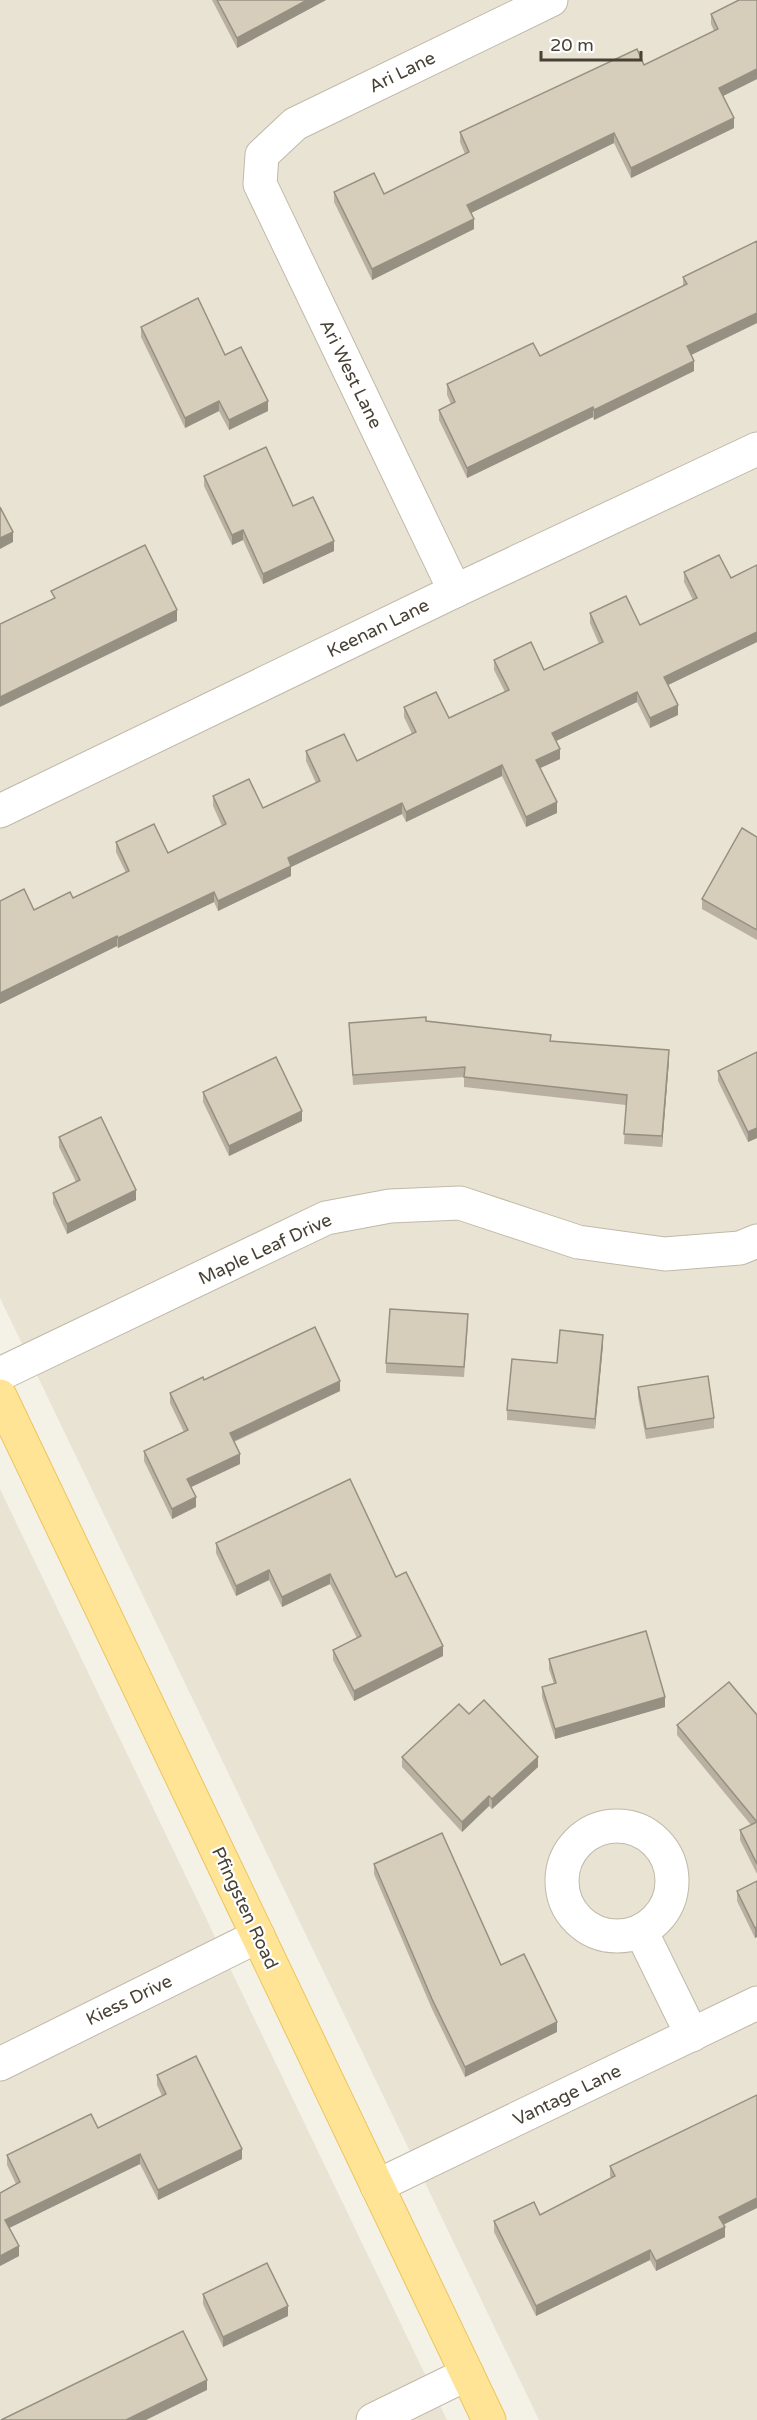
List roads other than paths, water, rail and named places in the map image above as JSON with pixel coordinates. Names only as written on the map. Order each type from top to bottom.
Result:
[{"type":"main road","name":"Pfingsten Road","points":[[0,1396],[489,2420]]},
{"type":"street","name":"Ari Lane","points":[[262,155],[295,123],[551,0]]},
{"type":"street","name":"Ari West Lane","points":[[262,155],[260,184],[455,591]]},
{"type":"street","name":"Keenan Lane","points":[[0,811],[455,591],[757,449]]},
{"type":"street","name":"Maple Leaf Drive","points":[[0,1374],[326,1218],[390,1206],[460,1203],[578,1242],[665,1254],[740,1248],[757,1242]]},
{"type":"street","points":[[641,1930],[692,2035]]},
{"type":"street","name":"Kiess Drive","points":[[0,2064],[258,1936]]},
{"type":"street","name":"Vantage Lane","points":[[377,2186],[757,2003]]},
{"type":"street","points":[[373,2420],[467,2374]]}]
